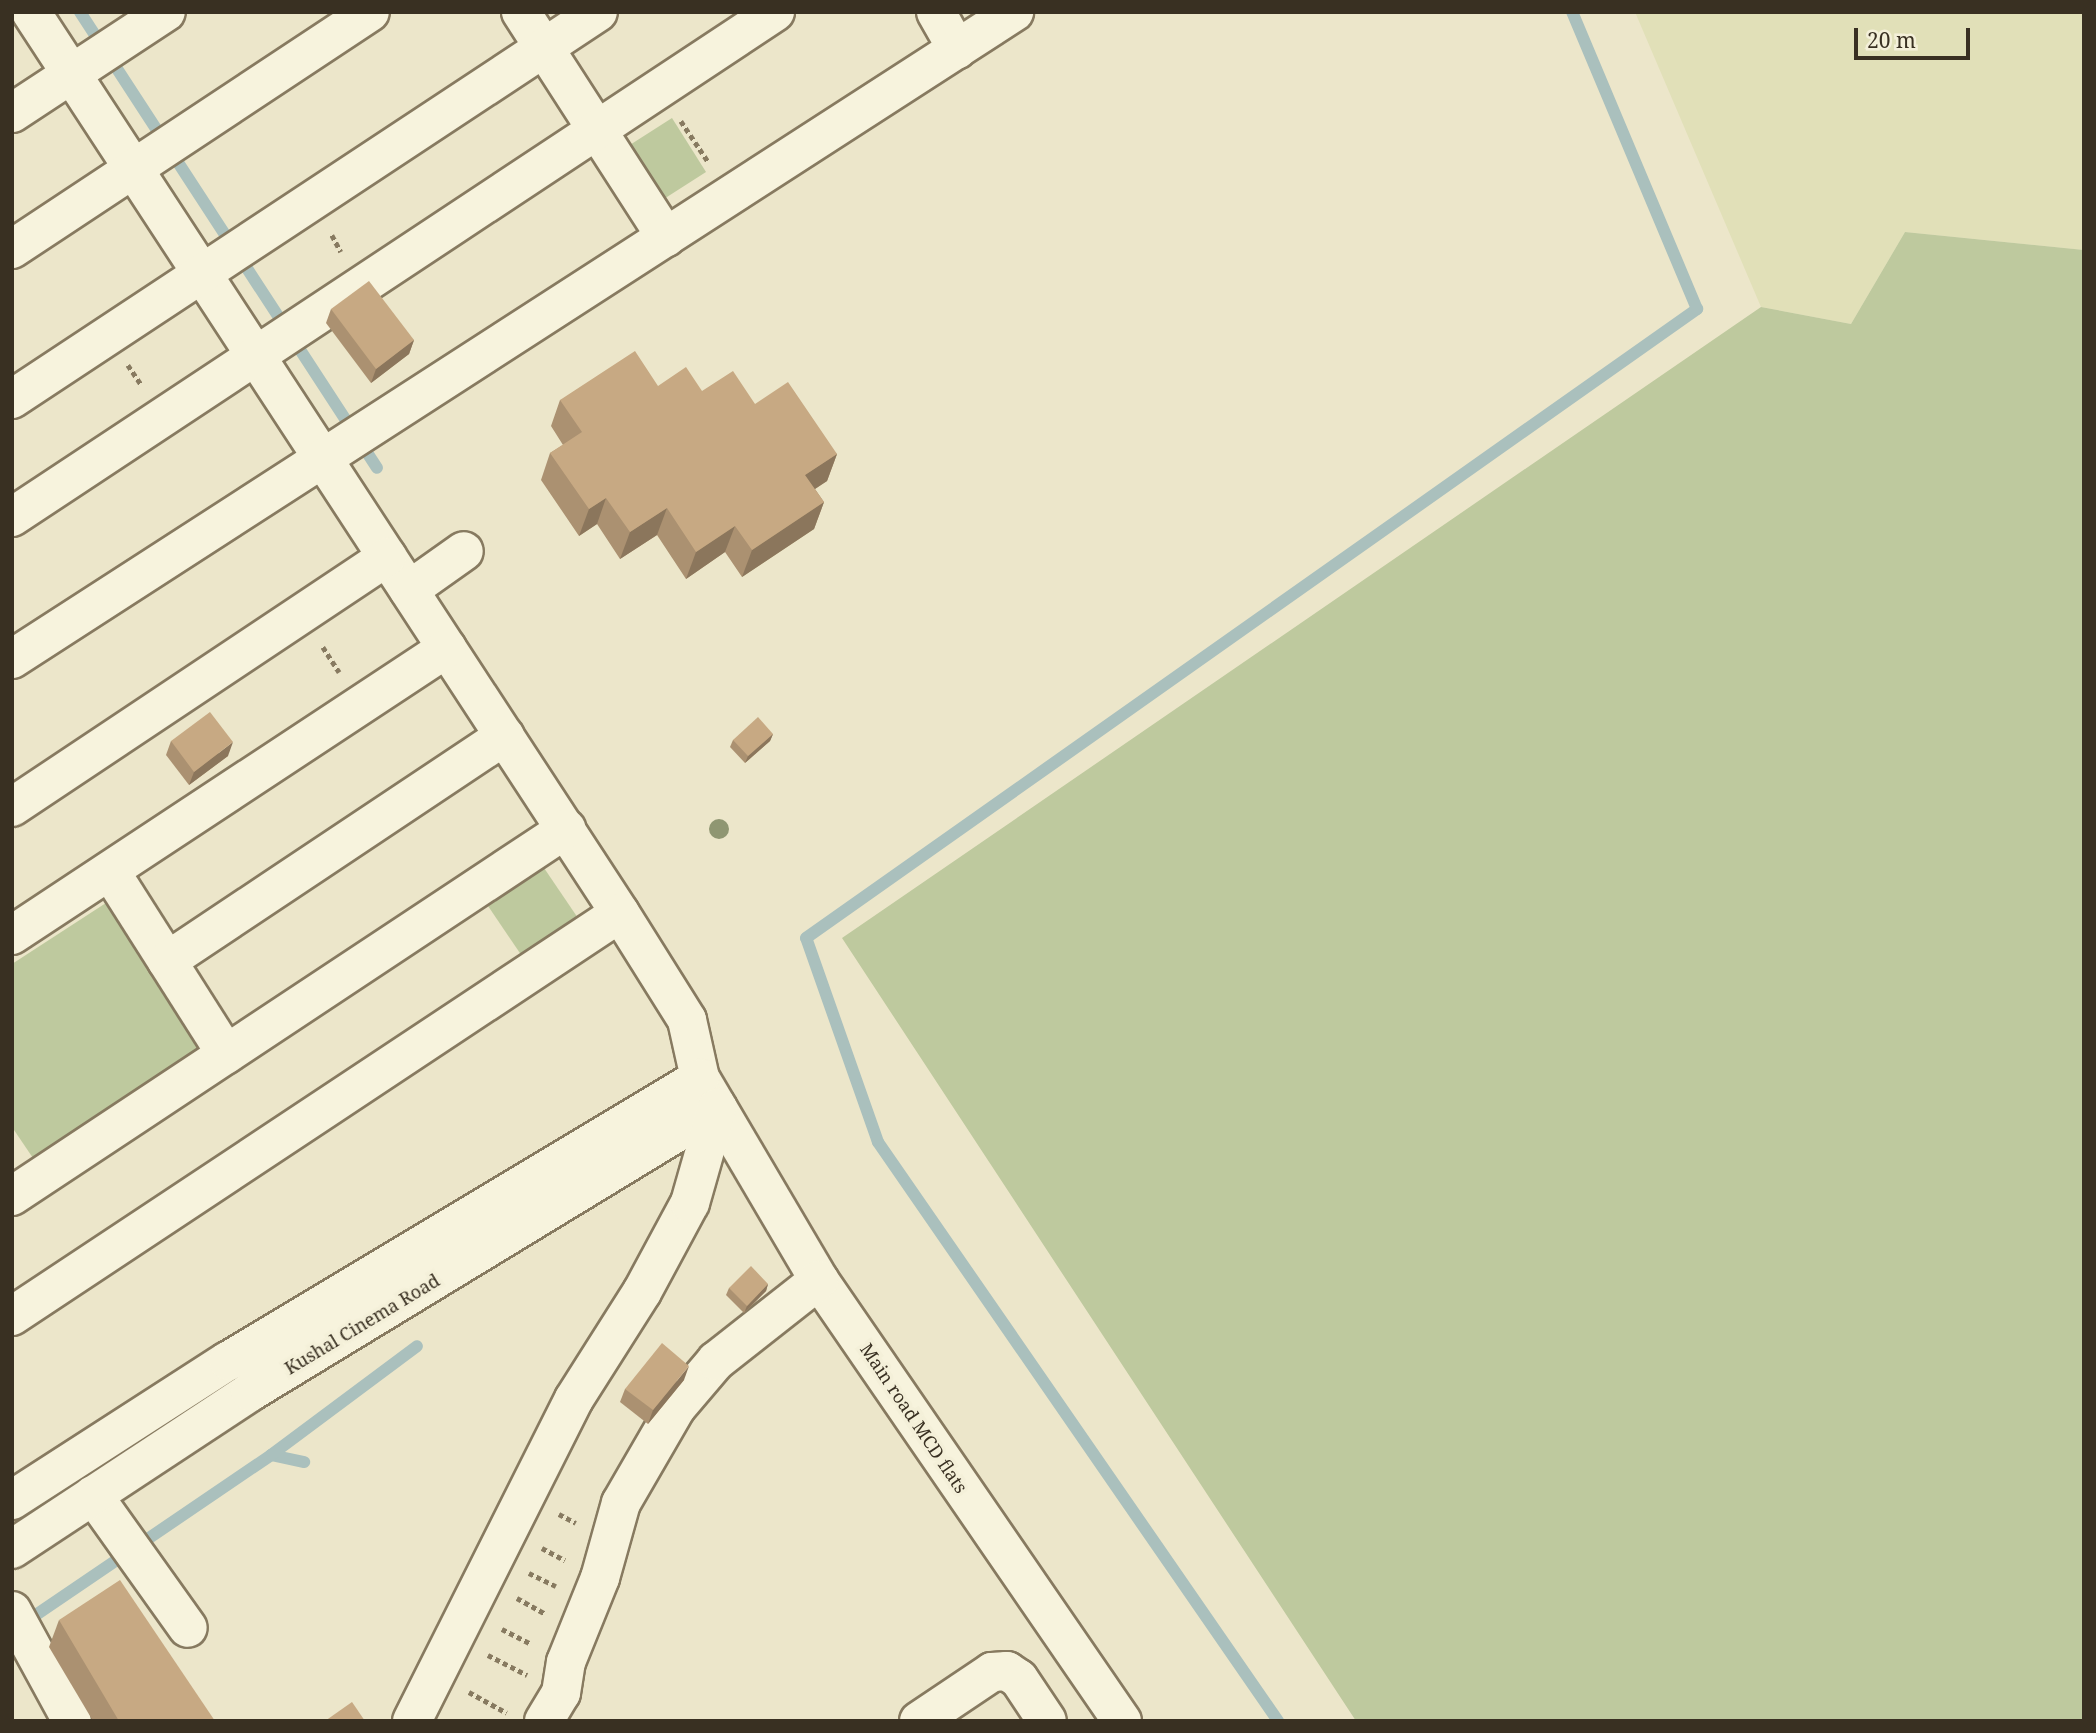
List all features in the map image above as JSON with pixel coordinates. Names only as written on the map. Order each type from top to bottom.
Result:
[{"type":"street","points":[[31,12],[620,913],[687,1020],[709,1093],[691,1202],[642,1292],[574,1399],[412,1721]]},
{"type":"street","points":[[12,113],[166,12]]},
{"type":"street","points":[[12,249],[370,12]]},
{"type":"street","points":[[521,12],[666,237]]},
{"type":"street","points":[[12,399],[546,50],[598,12]]},
{"type":"street","points":[[12,517],[775,12]]},
{"type":"street","points":[[936,12],[957,50]]},
{"type":"street","points":[[12,659],[1014,12]]},
{"type":"street","points":[[409,590],[464,551]]},
{"type":"street","points":[[12,807],[387,557]]},
{"type":"street","points":[[12,935],[447,648]]},
{"type":"street","points":[[167,961],[505,736]]},
{"type":"street","points":[[16,1186],[226,1054],[566,829]]},
{"type":"street","points":[[110,871],[226,1054]]},
{"type":"street","points":[[12,1315],[620,913]]},
{"type":"street","points":[[12,1500],[228,1361],[709,1093]]},
{"type":"street","name":"Main road MCD flats","points":[[709,1093],[819,1280],[1122,1721]]},
{"type":"street","name":"Kushal Cinema Road","points":[[12,1549],[709,1093]]},
{"type":"street","points":[[564,1658],[621,1503],[676,1408],[716,1361],[819,1280]]},
{"type":"street","points":[[228,1361],[250,1392]]},
{"type":"street","points":[[93,1495],[188,1628]]},
{"type":"street","points":[[12,1611],[72,1721]]},
{"type":"street","points":[[919,1721],[992,1672],[1007,1671],[1019,1679],[1047,1721]]},
{"type":"path","points":[[660,88],[730,196]]},
{"type":"path","points":[[312,203],[362,286]]},
{"type":"path","points":[[108,336],[164,417]]},
{"type":"path","points":[[301,614],[360,705]]},
{"type":"path","points":[[524,1495],[608,1541]]},
{"type":"path","points":[[481,1582],[564,1658]]},
{"type":"path","points":[[481,1582],[564,1658]]},
{"type":"path","points":[[481,1582],[564,1658]]},
{"type":"path","points":[[481,1582],[564,1658]]},
{"type":"path","points":[[481,1582],[564,1658]]},
{"type":"path","points":[[435,1673],[564,1658]]},
{"type":"green space","points":[[1635,12],[2084,12],[2084,250],[1905,232],[1851,324],[1761,307]]},
{"type":"green space","points":[[672,118],[706,172],[656,204],[622,150]]},
{"type":"green space","points":[[1905,232],[2084,250],[2084,1721],[1356,1721],[842,938],[1761,307],[1851,324]]},
{"type":"green space","points":[[542,865],[582,924],[526,962],[486,903]]},
{"type":"green space","points":[[109,901],[208,1050],[37,1164],[12,1127],[12,964]]},
{"type":"building","points":[[369,281],[414,340],[376,369],[331,309]]},
{"type":"building","points":[[635,351],[658,386],[686,367],[702,391],[733,371],[755,404],[788,382],[837,454],[805,475],[824,502],[752,550],[735,526],[696,552],[667,508],[630,532],[606,498],[589,509],[550,453],[582,432],[560,400]]},
{"type":"building","points":[[210,712],[233,742],[194,772],[171,741]]},
{"type":"building","points":[[758,717],[773,734],[748,756],[733,740]]},
{"type":"building","points":[[751,1266],[768,1284],[747,1306],[729,1288]]},
{"type":"building","points":[[662,1343],[689,1366],[653,1410],[625,1389]]},
{"type":"building","points":[[120,1580],[215,1721],[119,1721],[59,1620]]},
{"type":"building","points":[[352,1702],[365,1721],[325,1721]]},
{"type":"waterway","points":[[80,12],[377,468]]},
{"type":"waterway","points":[[1278,1721],[878,1142],[806,938],[1697,309],[1572,12]]},
{"type":"waterway","points":[[24,1623],[271,1455],[417,1346]]},
{"type":"waterway","points":[[271,1455],[304,1462]]}]
